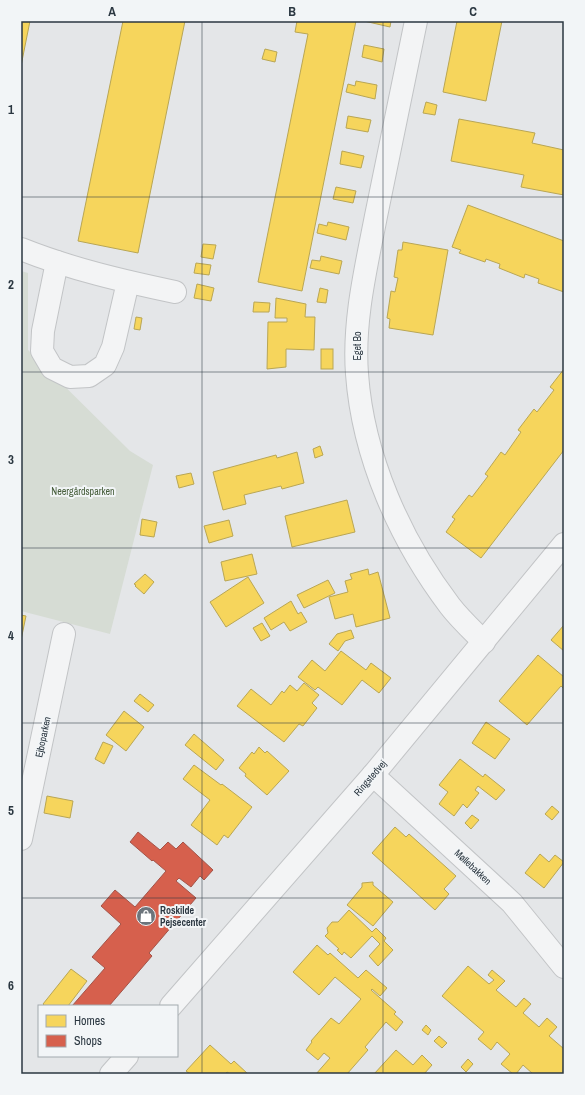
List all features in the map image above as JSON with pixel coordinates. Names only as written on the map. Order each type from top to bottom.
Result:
[{"type":"street","name":"Eget Bo","points":[[416,21],[364,276],[357,329],[357,374],[364,424],[376,466],[392,507],[430,577],[450,606],[484,642]]},
{"type":"street","points":[[21,249],[57,262],[128,282],[175,292]]},
{"type":"street","points":[[57,262],[43,331],[42,351],[52,368],[70,377],[89,376],[105,365],[113,347],[128,282]]},
{"type":"street","name":"Ringstedvej","points":[[172,1005],[373,775],[564,544]]},
{"type":"street","name":"Ejboparken","points":[[21,839],[64,634]]},
{"type":"street","name":"Møllebakken","points":[[373,775],[512,903],[564,968]]},
{"type":"street","points":[[112,1074],[126,1057]]},
{"type":"green space","name":"Neergårdsparken","points":[[21,271],[28,273],[28,350],[130,451],[153,465],[110,634],[21,611]]},
{"type":"building: Homes","points":[[21,21],[30,21],[21,66]]},
{"type":"building: Homes","points":[[123,21],[185,21],[138,253],[78,241]]},
{"type":"building: Homes","points":[[297,21],[356,21],[302,291],[258,282],[308,34],[295,32]]},
{"type":"building: Homes","points":[[364,21],[391,21],[390,27]]},
{"type":"building: Homes","points":[[457,21],[502,21],[486,101],[443,92]]},
{"type":"building: Homes","points":[[364,45],[384,49],[382,62],[362,57]]},
{"type":"building: Homes","points":[[265,49],[277,52],[275,62],[262,59]]},
{"type":"building: Homes","points":[[356,81],[377,85],[375,99],[346,92],[348,84],[355,86]]},
{"type":"building: Homes","points":[[426,102],[437,105],[435,115],[423,113]]},
{"type":"building: Homes","points":[[348,116],[371,120],[368,132],[346,128]]},
{"type":"building: Homes","points":[[459,119],[535,133],[532,143],[564,150],[564,195],[521,187],[524,175],[451,161]]},
{"type":"building: Homes","points":[[342,151],[364,156],[361,168],[340,164]]},
{"type":"building: Homes","points":[[336,187],[356,191],[353,203],[333,199]]},
{"type":"building: Homes","points":[[468,205],[564,241],[564,292],[538,283],[539,279],[525,274],[524,278],[499,268],[500,264],[486,259],[485,262],[459,253],[461,250],[452,247]]},
{"type":"building: Homes","points":[[328,222],[349,227],[346,240],[317,233],[319,224],[327,226]]},
{"type":"building: Homes","points":[[403,242],[448,250],[433,335],[389,328],[390,319],[387,318],[391,291],[395,292],[398,278],[394,277],[398,250],[402,250]]},
{"type":"building: Homes","points":[[203,244],[216,245],[213,259],[201,257]]},
{"type":"building: Homes","points":[[321,256],[342,261],[339,274],[310,268],[312,260],[320,261]]},
{"type":"building: Homes","points":[[196,263],[211,265],[209,275],[194,273]]},
{"type":"building: Homes","points":[[197,284],[214,288],[211,301],[194,298]]},
{"type":"building: Homes","points":[[320,288],[328,290],[326,303],[317,302]]},
{"type":"building: Homes","points":[[276,298],[306,304],[305,317],[315,317],[314,350],[286,349],[286,367],[267,369],[268,322],[287,322],[287,318],[275,318]]},
{"type":"building: Homes","points":[[254,302],[270,303],[269,312],[253,312]]},
{"type":"building: Homes","points":[[136,317],[142,318],[140,330],[134,329]]},
{"type":"building: Homes","points":[[321,349],[333,349],[333,369],[321,369]]},
{"type":"building: Homes","points":[[564,369],[564,450],[481,558],[446,532],[455,519],[452,517],[469,495],[472,497],[488,476],[485,474],[501,452],[505,455],[521,432],[518,430],[534,409],[537,412],[554,390],[550,387]]},
{"type":"building: Homes","points":[[320,446],[323,455],[315,458],[313,449]]},
{"type":"building: Homes","points":[[297,452],[304,483],[282,489],[281,486],[244,495],[246,504],[223,510],[213,472],[276,455],[277,458]]},
{"type":"building: Homes","points":[[191,473],[194,484],[179,488],[176,476]]},
{"type":"building: Homes","points":[[347,500],[355,532],[292,547],[285,516]]},
{"type":"building: Homes","points":[[142,519],[157,522],[154,537],[140,535]]},
{"type":"building: Homes","points":[[229,520],[233,536],[209,543],[204,526]]},
{"type":"building: Homes","points":[[252,554],[257,574],[225,581],[221,562]]},
{"type":"building: Homes","points":[[368,569],[369,575],[378,572],[390,618],[356,627],[353,614],[335,619],[329,597],[348,592],[345,581],[352,579],[350,574]]},
{"type":"building: Homes","points":[[145,574],[154,582],[144,594],[134,584]]},
{"type":"building: Homes","points":[[248,577],[264,603],[226,627],[210,602]]},
{"type":"building: Homes","points":[[328,580],[335,593],[304,608],[297,595]]},
{"type":"building: Homes","points":[[291,601],[298,614],[301,612],[307,622],[290,631],[284,622],[271,630],[264,618]]},
{"type":"building: Homes","points":[[21,615],[26,616],[21,640]]},
{"type":"building: Homes","points":[[262,623],[270,636],[261,641],[253,628]]},
{"type":"building: Homes","points":[[564,625],[564,651],[551,640]]},
{"type":"building: Homes","points":[[351,630],[354,638],[345,641],[338,651],[329,644],[337,634]]},
{"type":"building: Homes","points":[[341,651],[366,670],[371,663],[391,678],[379,693],[362,680],[342,705],[318,687],[315,690],[298,677],[312,660],[325,671]]},
{"type":"building: Homes","points":[[538,655],[564,677],[564,689],[561,686],[527,725],[499,701]]},
{"type":"building: Homes","points":[[304,683],[319,695],[312,703],[317,708],[303,726],[299,724],[284,742],[237,706],[251,689],[271,705],[282,691],[284,693],[290,685],[297,691]]},
{"type":"building: Homes","points":[[140,694],[154,705],[148,712],[134,701]]},
{"type":"building: Homes","points":[[124,711],[144,727],[126,751],[106,735]]},
{"type":"building: Homes","points":[[486,722],[510,739],[495,759],[472,743]]},
{"type":"building: Homes","points":[[194,734],[224,760],[216,770],[185,745]]},
{"type":"building: Homes","points":[[103,742],[113,746],[104,764],[95,759]]},
{"type":"building: Homes","points":[[259,747],[265,753],[267,751],[289,771],[267,795],[245,776],[246,774],[239,768],[252,752],[254,754]]},
{"type":"building: Homes","points":[[460,759],[483,777],[485,774],[505,790],[496,800],[478,786],[475,790],[479,793],[467,808],[463,804],[454,816],[439,804],[448,792],[439,785]]},
{"type":"building: Homes","points":[[194,765],[252,807],[228,838],[224,835],[217,845],[191,825],[210,800],[183,779]]},
{"type":"building: Homes","points":[[47,796],[73,801],[70,818],[44,813]]},
{"type":"building: Homes","points":[[552,806],[559,812],[552,820],[545,814]]},
{"type":"building: Homes","points":[[472,815],[479,820],[471,829],[465,823]]},
{"type":"building: Homes","points":[[395,827],[406,837],[409,834],[456,876],[444,889],[449,894],[435,910],[372,853]]},
{"type":"building: Homes","points":[[540,854],[549,862],[555,855],[564,862],[544,888],[525,873]]},
{"type":"building: Homes","points":[[373,882],[373,885],[393,902],[373,926],[347,905],[362,887],[362,883]]},
{"type":"building: Homes","points":[[349,910],[372,932],[376,928],[386,938],[384,941],[393,950],[378,966],[369,956],[380,944],[372,936],[351,958],[344,952],[342,955],[337,950],[339,949],[325,936],[328,933],[327,928],[332,922],[338,922]]},
{"type":"building: Homes","points":[[317,945],[328,955],[330,953],[358,978],[366,970],[387,988],[380,996],[372,989],[371,990],[396,1012],[394,1014],[403,1022],[396,1031],[386,1022],[365,1047],[368,1050],[347,1074],[316,1074],[330,1058],[324,1053],[318,1060],[306,1050],[312,1042],[311,1041],[331,1018],[339,1024],[361,999],[335,977],[319,995],[293,972]]},
{"type":"building: Homes","points":[[468,966],[489,984],[494,980],[488,975],[492,970],[505,981],[496,990],[516,1007],[524,998],[531,1004],[523,1013],[539,1027],[547,1018],[557,1027],[549,1036],[564,1049],[563,1074],[533,1074],[523,1065],[516,1074],[513,1074],[501,1064],[510,1054],[497,1042],[491,1050],[478,1039],[484,1032],[442,996]]},
{"type":"building: Homes","points":[[71,969],[87,981],[69,1005],[43,1004]]},
{"type":"building: Homes","points":[[426,1025],[431,1030],[428,1035],[422,1030]]},
{"type":"building: Homes","points":[[439,1036],[447,1043],[442,1048],[434,1041]]},
{"type":"building: Homes","points":[[210,1045],[231,1064],[234,1061],[248,1074],[230,1074],[227,1072],[225,1074],[190,1074],[186,1071]]},
{"type":"building: Homes","points":[[396,1050],[413,1065],[422,1055],[432,1065],[424,1074],[374,1074]]},
{"type":"building: Homes","points":[[468,1059],[473,1064],[466,1072],[461,1067]]},
{"type":"building: Shops","name":"Roskilde Pejsecenter","points":[[138,832],[160,850],[168,842],[176,849],[183,842],[213,870],[204,880],[200,876],[191,887],[179,878],[176,881],[196,898],[149,953],[152,956],[110,1005],[73,1005],[105,968],[92,957],[121,924],[101,906],[115,890],[135,907],[166,871],[130,842]]},
{"type":"place","name":"Roskilde Pejsecenter","points":[[146,916]]}]
